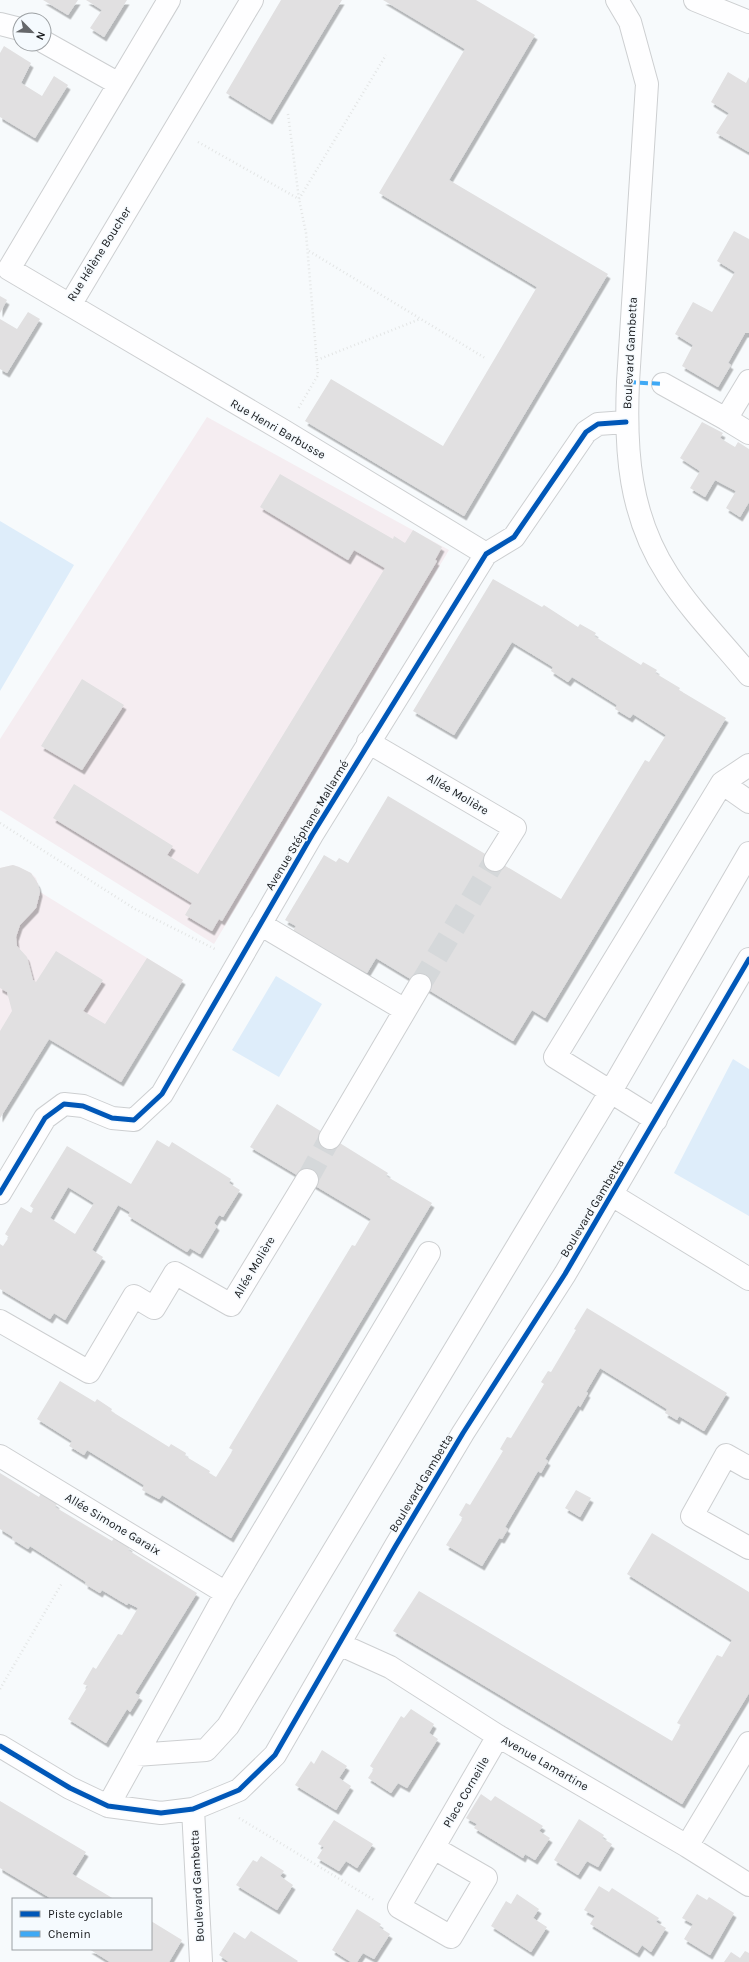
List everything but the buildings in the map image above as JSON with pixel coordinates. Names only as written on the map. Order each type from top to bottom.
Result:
[{"type":"street","name":"Rue Hélène Boucher","points":[[169,0],[9,269],[70,305],[252,0]]},
{"type":"street","name":"Boulevard Gambetta","points":[[617,0],[630,22],[647,84],[626,422],[629,474],[644,528],[668,575],[686,600],[749,675]]},
{"type":"street","points":[[695,0],[749,22]]},
{"type":"street","points":[[0,24],[12,27]]},
{"type":"street","points":[[52,46],[120,84]]},
{"type":"street","name":"Rue Henri Barbusse","points":[[70,305],[284,431],[486,554]]},
{"type":"street","points":[[726,419],[749,381]]},
{"type":"street","points":[[663,384],[749,433]]},
{"type":"street","name":"Avenue Stéphane Mallarmé","points":[[0,1193],[45,1118],[64,1104],[83,1106],[112,1118],[134,1120],[162,1094],[238,961],[368,742],[486,554],[514,537],[586,432],[598,424],[626,422]]},
{"type":"street","name":"Allée Molière","points":[[368,742],[515,828],[495,860]]},
{"type":"street","points":[[656,1120],[555,1057],[722,783],[749,765]]},
{"type":"street","points":[[722,783],[749,802]]},
{"type":"street","points":[[136,1755],[206,1750],[228,1726],[611,1091],[749,853]]},
{"type":"street","points":[[260,924],[405,1010]]},
{"type":"street","name":"Boulevard Gambetta","points":[[0,1746],[70,1788],[108,1806],[161,1813],[193,1809],[239,1790],[275,1755],[463,1433],[565,1274],[749,959]]},
{"type":"street","points":[[330,1138],[420,985]]},
{"type":"street","name":"Allée Molière","points":[[0,1322],[89,1372],[134,1296],[154,1308],[175,1273],[231,1305],[307,1180]]},
{"type":"street","name":"Boulevard Gambetta","points":[[612,1195],[749,1279]]},
{"type":"street","points":[[108,1806],[226,1593],[429,1253]]},
{"type":"street","points":[[749,1468],[726,1455],[692,1516],[749,1548]]},
{"type":"street","name":"Allée Simone Garaix","points":[[0,1456],[226,1593]]},
{"type":"street","name":"Avenue Lamartine","points":[[339,1644],[390,1667],[498,1736],[687,1846],[749,1885]]},
{"type":"street","name":"Place Corneille","points":[[399,1908],[498,1736]]},
{"type":"street","points":[[687,1846],[749,1743]]},
{"type":"street","name":"Boulevard Gambetta","points":[[193,1809],[201,1962]]},
{"type":"street","points":[[399,1908],[451,1937],[486,1878],[434,1848]]},
{"type":"path","points":[[299,199],[386,55]]},
{"type":"path","points":[[284,431],[318,375],[306,233],[299,199],[288,114]]},
{"type":"path","points":[[175,129],[299,199]]},
{"type":"path","points":[[308,251],[485,358]]},
{"type":"path","points":[[317,360],[420,319]]},
{"type":"path","points":[[0,823],[135,909],[238,961]]},
{"type":"path","points":[[0,1689],[62,1582]]},
{"type":"path","points":[[215,1800],[239,1818],[388,1908],[399,1908]]},
{"type":"shaded area","points":[[207,417],[449,550],[214,944],[0,810],[0,739]]},
{"type":"shaded area","points":[[0,521],[74,565],[0,691]]},
{"type":"shaded area","points":[[13,865],[31,873],[36,878],[40,892],[183,980],[121,1082],[49,1039],[0,1118],[0,868]]},
{"type":"shaded area","points":[[276,976],[322,1004],[279,1077],[232,1050]]},
{"type":"shaded area","points":[[733,1059],[749,1069],[749,1216],[674,1173]]},
{"type":"tunnel","points":[[420,985],[495,860]]},
{"type":"tunnel","points":[[307,1180],[330,1138]]},
{"type":"marked path","points":[[628,382],[663,384]]},
{"type":"cycle path","points":[[0,1193],[45,1118],[64,1104],[83,1106],[112,1118],[134,1120],[162,1094],[312,835],[486,554],[514,537],[586,432],[598,424],[626,422]]},
{"type":"cycle path","points":[[0,1746],[70,1788],[108,1806],[161,1813],[193,1809],[239,1790],[275,1755],[395,1547],[463,1433],[565,1274],[749,959]]}]
